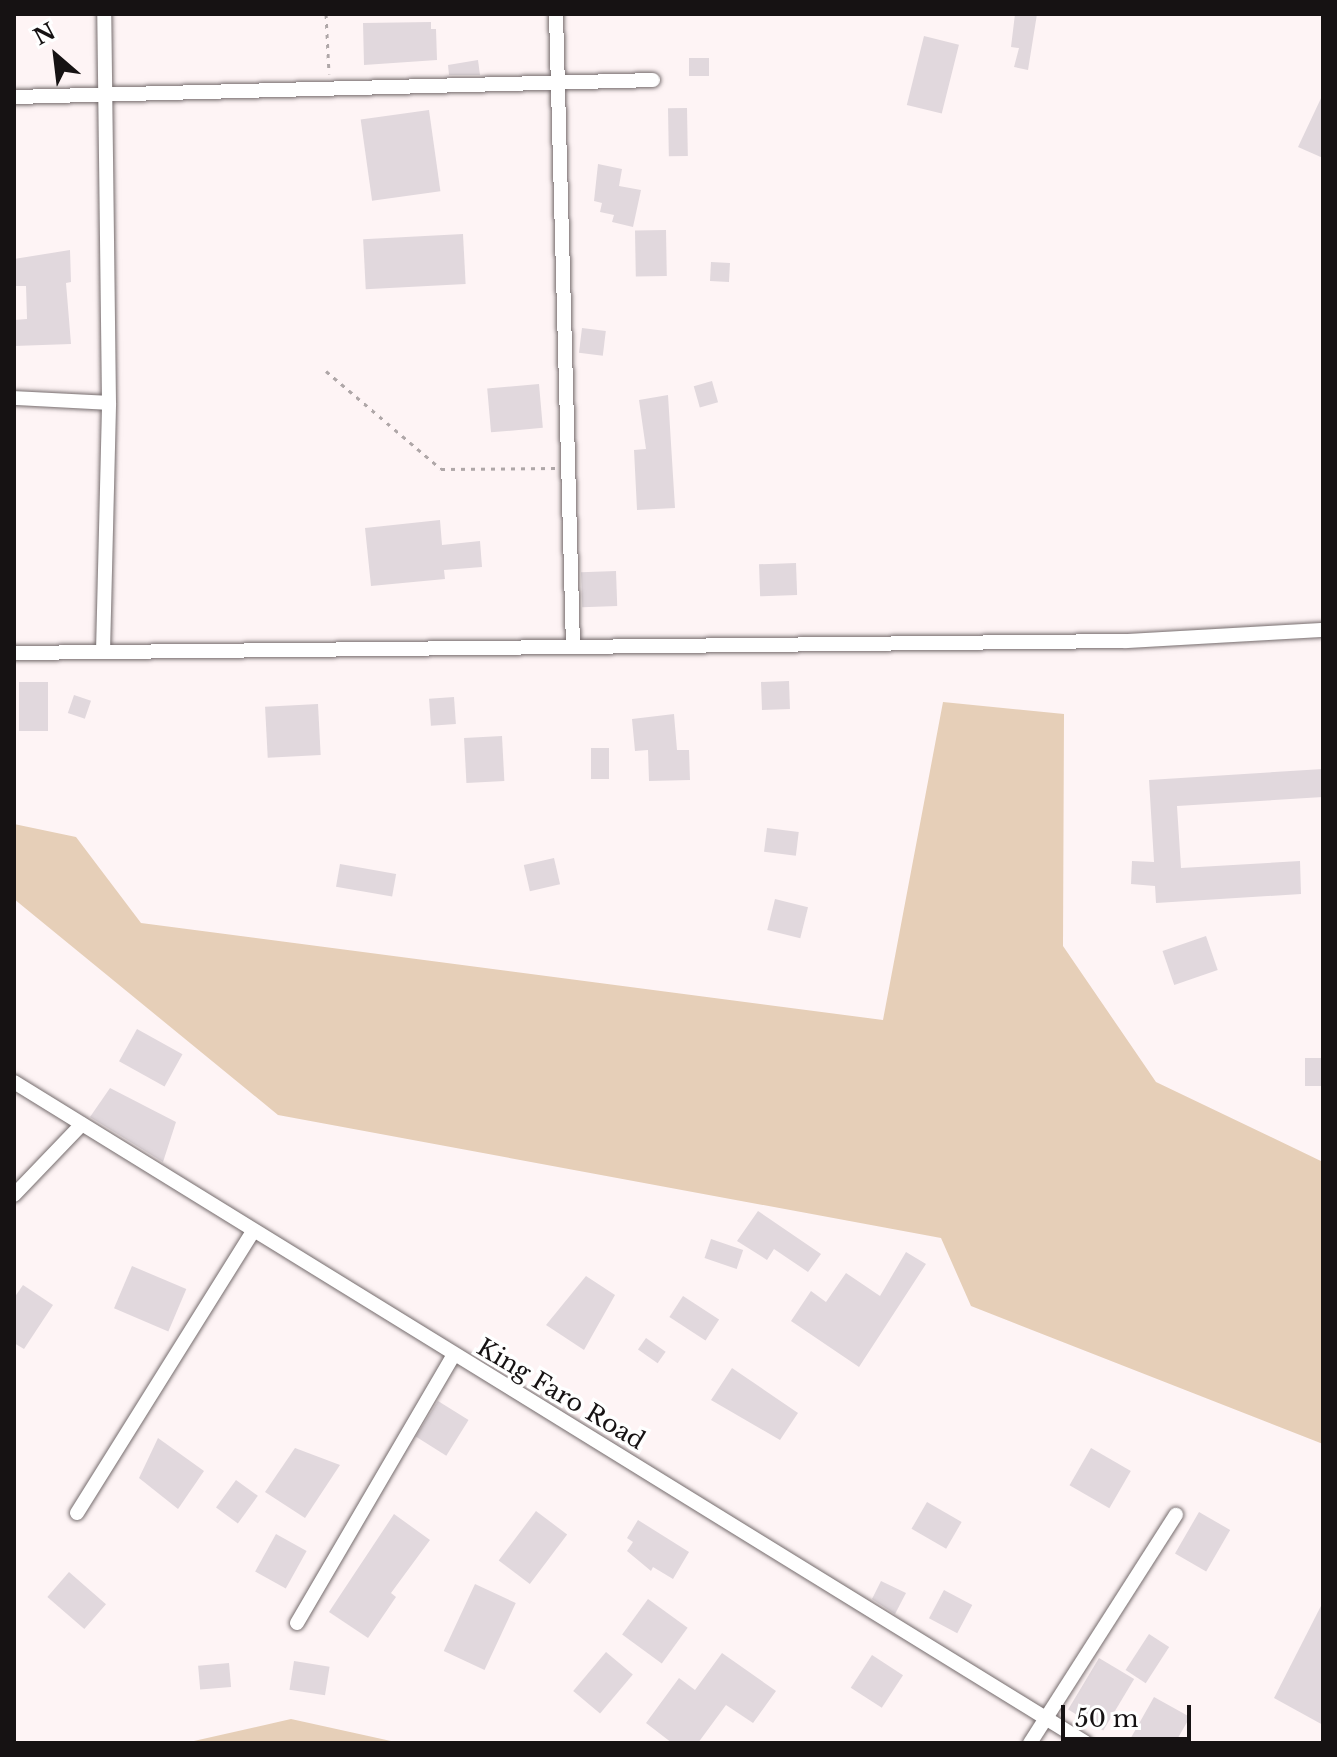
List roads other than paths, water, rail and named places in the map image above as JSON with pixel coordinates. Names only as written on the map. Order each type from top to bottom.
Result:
[{"type":"street","points":[[103,652],[109,403],[104,14]]},
{"type":"street","points":[[556,14],[562,83],[566,468],[573,647]]},
{"type":"street","points":[[14,97],[107,98],[653,80]]},
{"type":"street","points":[[14,398],[109,403]]},
{"type":"street","points":[[14,653],[1126,641],[1323,630]]},
{"type":"street","name":"King Faro Road","points":[[14,1082],[1086,1743]]},
{"type":"street","points":[[14,1195],[82,1124]]},
{"type":"street","points":[[77,1513],[253,1231]]},
{"type":"street","points":[[297,1623],[454,1354]]},
{"type":"street","points":[[1030,1743],[1176,1515]]}]
